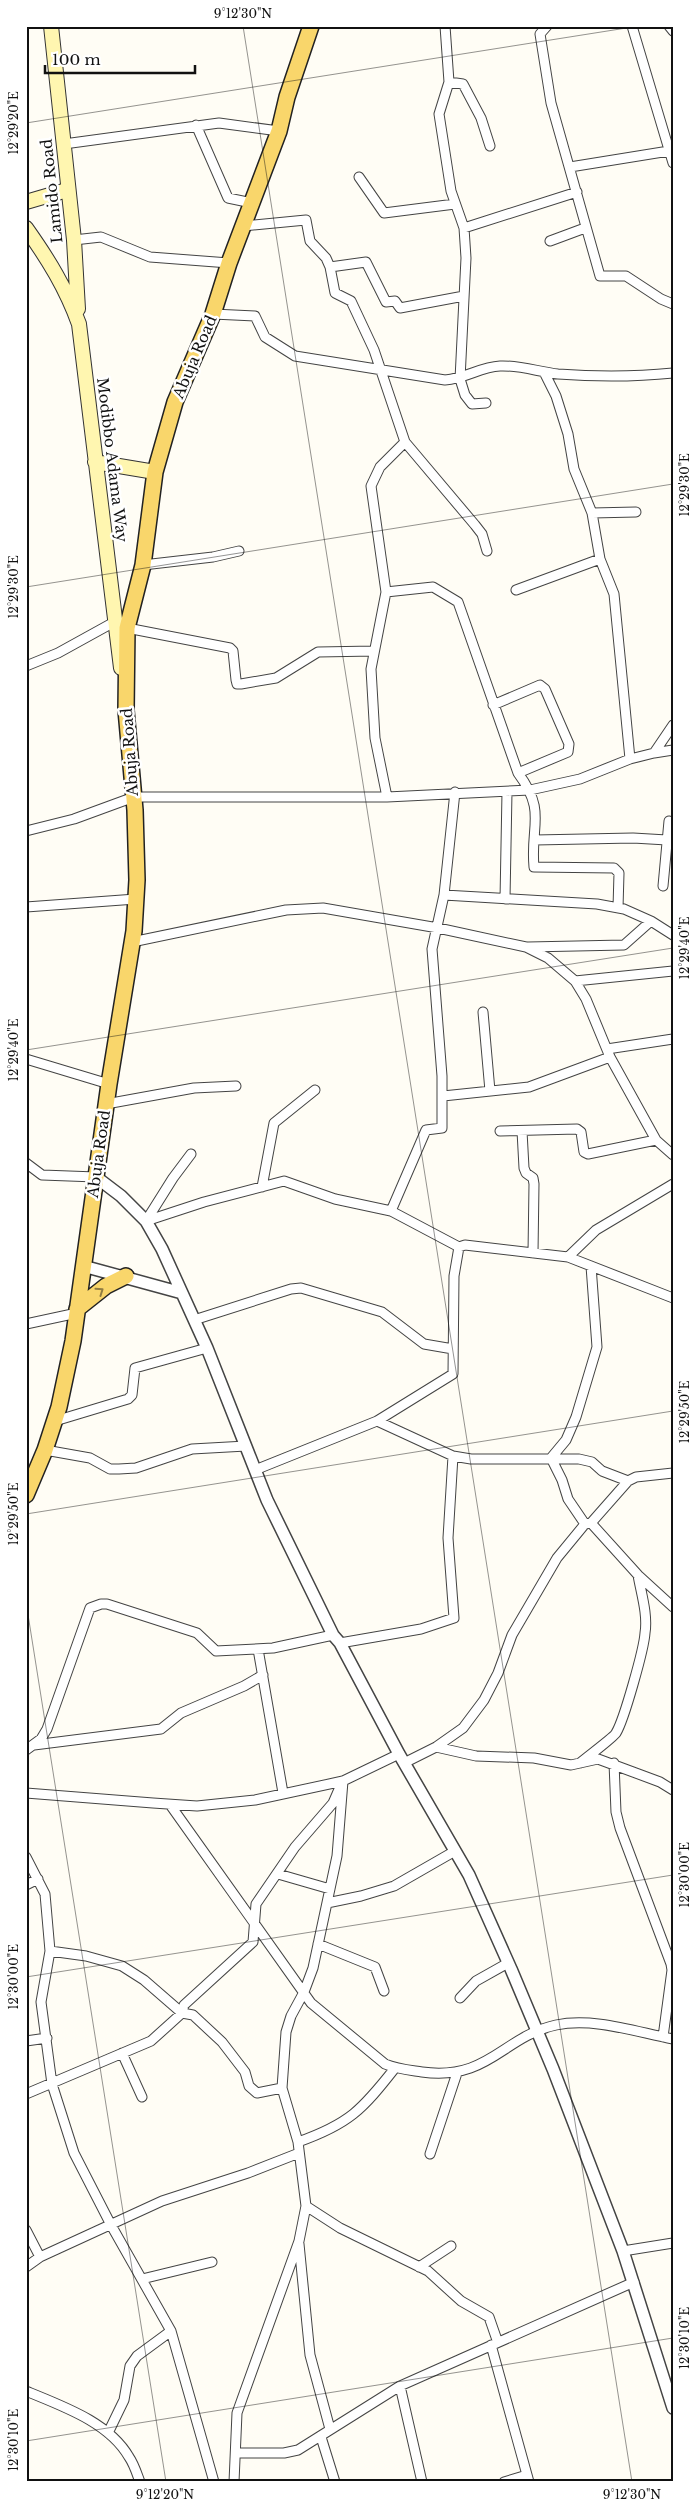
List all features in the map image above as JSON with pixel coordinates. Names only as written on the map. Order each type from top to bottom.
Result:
[{"type":"main road","name":"Lamido Road","points":[[51,26],[67,190],[74,240],[79,324]]},
{"type":"main road","name":"Abuja Road","points":[[27,1491],[46,1450],[55,1421],[77,1311],[106,1104],[132,942],[138,880],[134,797],[121,624],[143,565],[155,472],[175,402],[213,314],[229,263],[279,131],[287,96],[311,26]]},
{"type":"main road","points":[[26,202],[67,190]]},
{"type":"main road","name":"Modibbo Adama Way","points":[[28,233],[55,271],[69,297],[79,324],[95,462],[121,624]]},
{"type":"main road","points":[[95,462],[155,472]]},
{"type":"main road","points":[[77,1311],[106,1286],[126,1276]]},
{"type":"street","points":[[444,26],[448,82],[439,114],[443,150],[455,204],[464,228],[467,284],[464,296],[460,379],[465,394],[472,404],[486,403]]},
{"type":"street","points":[[547,26],[540,34],[551,103],[600,276],[626,276],[660,299],[673,304]]},
{"type":"street","points":[[632,26],[673,163]]},
{"type":"street","points":[[669,26],[673,31]]},
{"type":"street","points":[[448,82],[463,84],[481,118],[490,146]]},
{"type":"street","points":[[64,144],[196,125],[233,124],[279,131]]},
{"type":"street","points":[[196,125],[228,198],[252,203]]},
{"type":"street","points":[[570,167],[669,151]]},
{"type":"street","points":[[359,177],[384,213],[455,204]]},
{"type":"street","points":[[464,228],[577,192]]},
{"type":"street","points":[[243,226],[306,220],[310,241],[326,258],[330,267],[336,293],[351,301],[374,350],[405,442],[476,525],[482,534],[488,550]]},
{"type":"street","points":[[550,241],[585,228]]},
{"type":"street","points":[[74,240],[101,237],[150,257],[229,263]]},
{"type":"street","points":[[330,267],[366,262],[386,302],[395,301],[400,308],[464,296]]},
{"type":"street","points":[[213,314],[255,316],[265,337],[296,356],[445,380],[460,379],[480,369],[500,366],[544,372],[624,377],[673,373]]},
{"type":"street","points":[[544,372],[556,396],[568,434],[574,469],[592,513],[600,559],[616,604],[630,759]]},
{"type":"street","points":[[387,797],[375,738],[371,669],[386,592],[371,486],[380,467],[405,442]]},
{"type":"street","points":[[592,513],[636,512]]},
{"type":"street","points":[[143,565],[212,557],[239,551]]},
{"type":"street","points":[[516,590],[600,559]]},
{"type":"street","points":[[386,592],[433,587],[458,602],[518,773],[530,790],[536,810],[533,864],[538,868],[614,868],[618,870],[618,908]]},
{"type":"street","points":[[26,666],[121,624],[230,648],[237,684],[276,678],[318,652],[374,651]]},
{"type":"street","points":[[493,705],[540,685],[545,689],[569,744],[568,752],[518,773]]},
{"type":"street","points":[[654,753],[673,725]]},
{"type":"street","points":[[26,831],[74,819],[134,797],[387,797],[454,792],[530,790],[580,779],[630,759],[673,750]]},
{"type":"street","points":[[391,1211],[426,1130],[442,1128],[443,1096],[432,950],[444,894],[454,792]]},
{"type":"street","points":[[505,899],[507,792]]},
{"type":"street","points":[[663,886],[669,821]]},
{"type":"street","points":[[535,840],[633,838],[667,840]]},
{"type":"street","points":[[444,894],[597,904],[618,908],[652,921],[673,935]]},
{"type":"street","points":[[26,907],[136,899]]},
{"type":"street","points":[[132,942],[286,910],[310,908],[340,910],[526,947],[624,945],[652,921]]},
{"type":"street","points":[[526,947],[548,958],[575,981],[586,999],[609,1053],[656,1140],[673,1154]]},
{"type":"street","points":[[575,981],[673,971]]},
{"type":"street","points":[[483,1012],[490,1091]]},
{"type":"street","points":[[443,1096],[529,1087],[609,1053],[673,1039]]},
{"type":"street","points":[[26,1059],[109,1084]]},
{"type":"street","points":[[106,1104],[194,1088],[236,1086]]},
{"type":"street","points":[[262,1187],[274,1123],[314,1090]]},
{"type":"street","points":[[522,1130],[524,1168],[534,1184],[533,1253]]},
{"type":"street","points":[[500,1131],[580,1130],[584,1152],[588,1154],[656,1140]]},
{"type":"street","points":[[146,1221],[173,1178],[191,1154]]},
{"type":"street","points":[[26,1163],[42,1175],[96,1177],[121,1196],[146,1221],[162,1249],[207,1348],[267,1500],[336,1639],[469,1875],[508,1963],[537,2031],[623,2251],[672,2402]]},
{"type":"street","points":[[146,1221],[204,1202],[284,1181],[335,1199],[391,1211],[459,1247],[465,1245],[568,1257],[673,1298]]},
{"type":"street","points":[[568,1257],[596,1230],[673,1184]]},
{"type":"street","points":[[255,1470],[377,1421],[453,1374],[454,1276],[459,1247]]},
{"type":"street","points":[[84,1266],[126,1276],[182,1293]]},
{"type":"street","points":[[551,1458],[566,1440],[576,1417],[597,1347],[591,1266]]},
{"type":"street","points":[[194,1320],[301,1288],[382,1312],[424,1344],[454,1349]]},
{"type":"street","points":[[26,1324],[77,1311]]},
{"type":"street","points":[[55,1421],[128,1398],[132,1395],[135,1368],[207,1348]]},
{"type":"street","points":[[377,1421],[453,1456],[471,1459],[579,1459],[592,1462],[602,1471],[628,1481]]},
{"type":"street","points":[[46,1450],[90,1458],[110,1469],[119,1469],[136,1468],[192,1449],[246,1446]]},
{"type":"street","points":[[30,1748],[47,1729],[90,1608],[96,1605],[107,1604],[197,1633],[216,1651],[258,1649],[308,1641],[318,1636],[336,1639],[421,1628],[454,1618],[448,1538],[453,1456]]},
{"type":"street","points":[[551,1458],[562,1480],[568,1499],[588,1523],[638,1575],[673,1607]]},
{"type":"street","points":[[26,1794],[171,1806],[197,1806],[256,1800],[343,1781],[436,1746],[463,1728],[484,1700],[498,1673],[512,1635],[557,1558],[628,1481],[636,1477],[673,1473]]},
{"type":"street","points":[[580,1763],[596,1748],[616,1734],[627,1702],[646,1633],[646,1618],[638,1575]]},
{"type":"street","points":[[258,1649],[283,1794]]},
{"type":"street","points":[[30,1748],[161,1729],[181,1713],[244,1686],[263,1675]]},
{"type":"street","points":[[436,1746],[476,1756],[534,1758],[571,1765],[598,1759],[614,1763],[660,1782],[673,1790]]},
{"type":"street","points":[[171,1806],[311,2003],[385,2064],[395,2068],[434,2074],[457,2073],[477,2067],[537,2031],[556,2025],[588,2023],[668,2038],[671,1964],[620,1828],[616,1812],[614,1763]]},
{"type":"street","points":[[26,2094],[151,2041],[182,2012],[184,2006],[253,1942],[256,1924],[256,1904],[295,1847],[333,1803],[343,1781]]},
{"type":"street","points":[[234,2482],[237,2413],[299,2241],[306,2206],[298,2142],[282,2088],[286,2032],[291,2016],[304,1992],[313,1968],[337,1856],[343,1781]]},
{"type":"street","points":[[327,1903],[361,1896],[394,1886],[455,1851]]},
{"type":"street","points":[[26,1856],[45,1894],[50,1951],[41,2002],[52,2084],[74,2153],[111,2225],[171,2331],[214,2482]]},
{"type":"street","points":[[278,1874],[330,1889]]},
{"type":"street","points":[[26,1885],[38,1879]]},
{"type":"street","points":[[318,1944],[375,1967],[384,1990]]},
{"type":"street","points":[[50,1951],[86,1956],[122,1966],[144,1980],[182,2012],[193,2015],[222,2042],[246,2072],[249,2086],[254,2092],[282,2088]]},
{"type":"street","points":[[460,1998],[476,1981],[508,1963]]},
{"type":"street","points":[[26,2041],[47,2038]]},
{"type":"street","points":[[122,2053],[142,2097]]},
{"type":"street","points":[[298,2142],[326,2132],[351,2117],[367,2104],[395,2068]]},
{"type":"street","points":[[430,2154],[457,2073]]},
{"type":"street","points":[[26,2267],[40,2257],[162,2201],[248,2173],[299,2153]]},
{"type":"street","points":[[306,2206],[340,2228],[428,2271],[461,2301],[489,2317],[497,2340],[500,2341]]},
{"type":"street","points":[[26,2230],[40,2257]]},
{"type":"street","points":[[299,2241],[310,2355],[330,2430]]},
{"type":"street","points":[[623,2251],[673,2244]]},
{"type":"street","points":[[419,2266],[451,2246]]},
{"type":"street","points":[[142,2279],[212,2262]]},
{"type":"street","points":[[236,2453],[291,2452],[310,2445],[330,2430],[400,2386],[634,2282]]},
{"type":"street","points":[[108,2433],[124,2400],[130,2366],[137,2356],[171,2331]]},
{"type":"street","points":[[491,2345],[528,2478],[504,2482]]},
{"type":"street","points":[[400,2386],[422,2482]]},
{"type":"street","points":[[26,2391],[81,2414],[108,2433],[129,2456],[140,2482]]},
{"type":"street","points":[[321,2437],[334,2482]]}]
